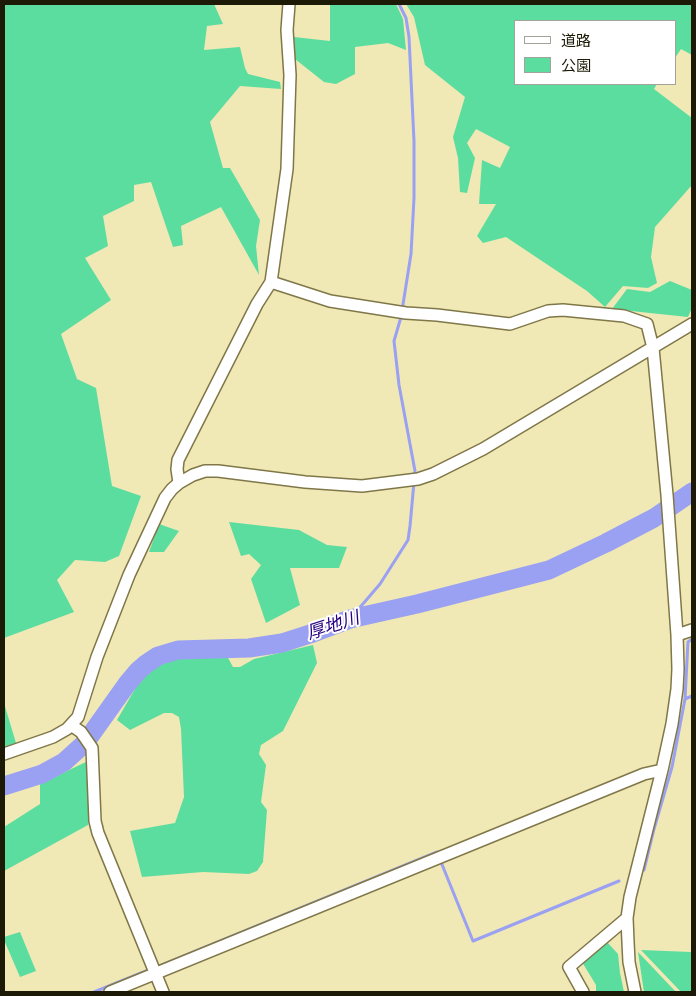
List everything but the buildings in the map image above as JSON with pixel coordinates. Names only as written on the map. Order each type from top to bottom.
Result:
[{"type":"street","points":[[179,483],[178,460],[257,304],[271,282],[287,169],[290,75],[287,30],[289,4]]},
{"type":"street","points":[[271,282],[330,300],[401,312],[510,324],[548,311],[563,310],[624,316],[647,324],[653,348],[667,495],[678,669],[672,724],[630,897],[628,918],[629,962],[635,992]]},
{"type":"street","points":[[4,754],[53,738],[71,725],[78,717],[97,657],[129,575],[166,498],[179,483],[205,471],[218,470],[305,482],[362,486],[414,479],[433,474],[483,449],[692,324]]},
{"type":"street","points":[[677,634],[692,630]]},
{"type":"street","points":[[71,725],[82,732],[92,748],[96,827],[163,992]]},
{"type":"street","points":[[110,992],[154,970],[644,774],[662,770]]},
{"type":"street","points":[[583,992],[570,967],[628,918]]},
{"type":"green space","points":[[4,4],[214,4],[223,24],[207,26],[204,50],[240,47],[248,74],[280,82],[281,89],[240,86],[210,122],[223,168],[230,168],[260,220],[256,246],[259,275],[221,207],[181,226],[183,245],[173,247],[151,182],[134,185],[134,201],[103,216],[108,246],[85,258],[111,300],[61,334],[77,379],[96,388],[112,486],[141,496],[119,556],[105,562],[75,560],[57,580],[74,612],[4,638]]},
{"type":"green space","points":[[330,4],[396,4],[403,19],[406,50],[388,43],[355,47],[355,74],[336,84],[324,82],[295,59],[294,37],[330,41]]},
{"type":"green space","points":[[406,4],[692,4],[692,55],[681,49],[676,56],[676,20],[514,20],[514,85],[656,85],[654,89],[692,118],[692,185],[655,227],[651,257],[657,283],[648,288],[623,286],[605,307],[587,291],[506,237],[483,243],[477,236],[496,204],[479,204],[482,160],[500,168],[510,147],[476,129],[467,143],[475,158],[467,193],[460,192],[458,158],[453,137],[465,97],[425,65],[414,17]]},
{"type":"green space","points":[[670,281],[692,290],[692,308],[688,317],[612,309],[627,289],[650,292]]},
{"type":"green space","points":[[229,522],[299,530],[327,545],[347,547],[339,568],[290,568],[300,605],[266,623],[251,579],[261,565],[249,554],[241,556]]},
{"type":"green space","points":[[159,524],[179,531],[164,552],[149,552]]},
{"type":"green space","points":[[313,645],[317,663],[283,731],[261,745],[259,754],[266,765],[261,802],[267,810],[263,862],[257,871],[249,874],[203,872],[142,877],[130,831],[175,823],[184,797],[179,717],[172,713],[164,713],[130,730],[117,720],[143,675],[154,663],[179,654],[227,656],[233,667],[240,667],[254,659]]},
{"type":"green space","points":[[4,703],[16,743],[4,747]]},
{"type":"green space","points":[[90,760],[88,825],[4,871],[4,827],[40,804],[40,784]]},
{"type":"green space","points":[[20,932],[36,971],[20,977],[4,937]]},
{"type":"green space","points":[[607,942],[618,954],[624,992],[596,992],[596,985],[582,962]]},
{"type":"green space","points":[[641,950],[691,952],[692,950],[692,992],[681,992]]},
{"type":"green space","points":[[638,952],[676,992],[644,992]]},
{"type":"waterway","points":[[350,619],[380,584],[408,540],[415,471],[399,385],[394,341],[401,317],[411,254],[414,198],[414,141],[409,37],[406,18],[399,4]]},
{"type":"waterway","name":"厚地川","points":[[4,786],[42,774],[64,762],[85,743],[138,671],[158,656],[178,650],[249,648],[282,643],[350,619],[549,570],[654,518],[692,492]]},
{"type":"waterway","points":[[685,699],[688,642],[692,639]]},
{"type":"waterway","points":[[644,870],[672,767],[685,699],[692,696]]},
{"type":"waterway","points":[[157,967],[437,853]]},
{"type":"waterway","points":[[441,862],[473,941],[619,881]]},
{"type":"waterway","points":[[94,992],[151,969]]}]
